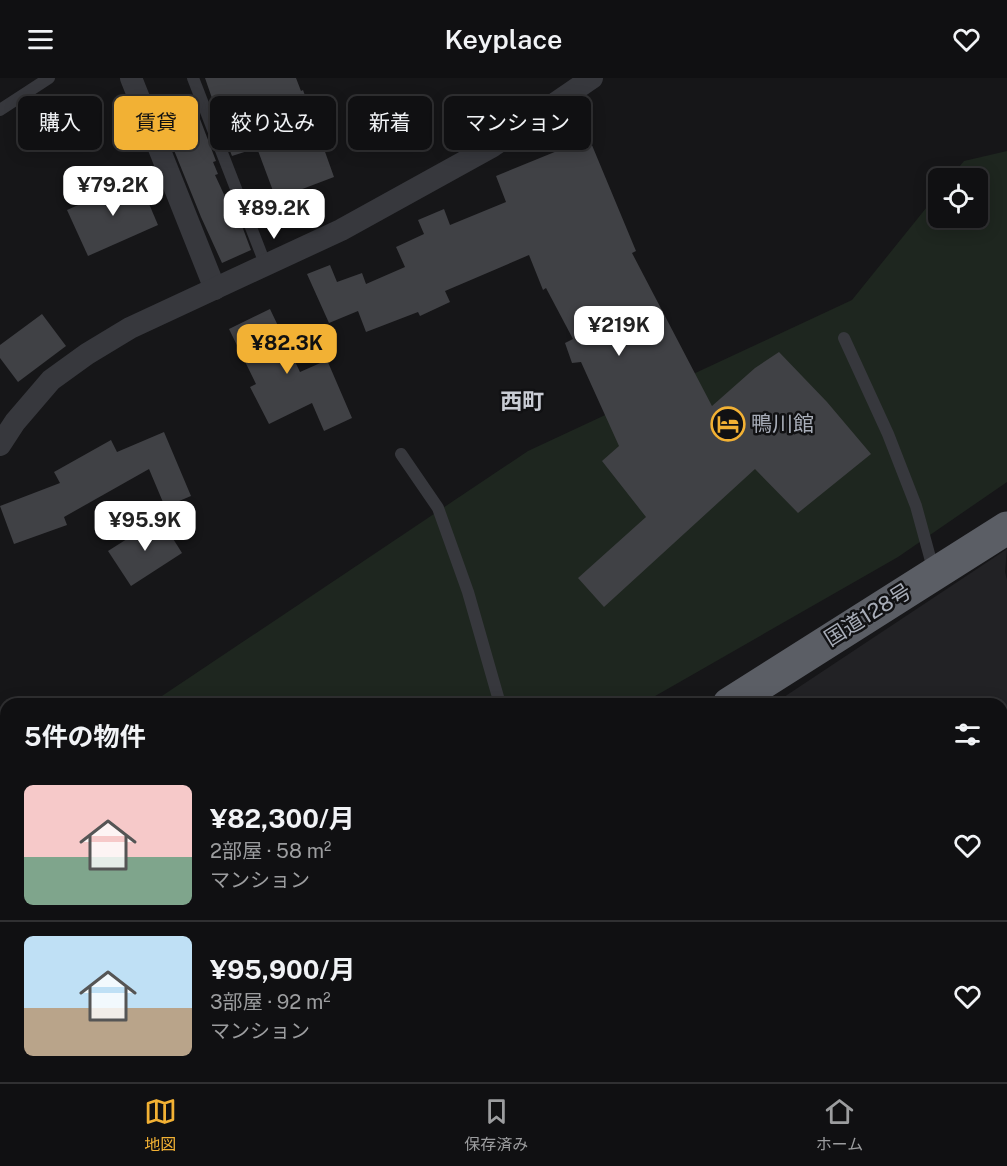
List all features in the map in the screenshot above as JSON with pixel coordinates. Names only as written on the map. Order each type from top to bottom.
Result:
[{"type":"highway","name":"国道128号","points":[[738,698],[1007,528]]},
{"type":"street","points":[[132,78],[215,289]]},
{"type":"street","points":[[0,445],[33,400],[51,380],[67,367],[130,328],[341,230],[492,146],[592,78]]},
{"type":"lane","points":[[0,110],[49,78]]},
{"type":"lane","points":[[193,78],[266,266]]},
{"type":"lane","points":[[844,338],[888,434],[916,506],[935,573]]},
{"type":"lane","points":[[401,454],[438,508],[468,592],[498,698]]},
{"type":"shaded area","points":[[1007,151],[1007,482],[898,557],[652,698],[159,698],[528,451],[852,300],[928,206],[928,228],[988,228],[988,168],[958,168],[964,161]]},
{"type":"shaded area","points":[[1007,549],[1005,572],[1007,580],[1007,698],[783,698]]},
{"type":"building","points":[[205,78],[296,78],[305,96],[211,96]]},
{"type":"building","points":[[198,114],[216,161],[213,162],[218,174],[215,175],[239,227],[242,226],[251,250],[222,263],[174,150],[198,150]]},
{"type":"building","name":"鴨川館","points":[[591,143],[636,251],[632,253],[712,406],[755,368],[779,352],[827,402],[871,454],[798,513],[755,469],[604,607],[578,578],[646,517],[602,461],[619,446],[581,362],[572,363],[565,343],[573,339],[546,288],[543,290],[529,255],[445,291],[450,302],[420,316],[418,312],[366,332],[358,311],[329,323],[307,274],[330,265],[337,282],[362,273],[366,284],[405,267],[396,247],[424,234],[418,220],[444,209],[450,225],[506,202],[496,176],[560,150],[591,150]]},
{"type":"building","points":[[230,150],[251,150],[232,156]]},
{"type":"building","points":[[258,150],[324,150],[334,177],[276,199]]},
{"type":"building","points":[[138,178],[158,225],[88,256],[67,210]]},
{"type":"building","points":[[270,309],[300,372],[327,360],[352,418],[324,431],[312,403],[269,424],[250,387],[256,384],[229,329]]},
{"type":"building","points":[[42,314],[66,346],[18,382],[0,358],[0,345]]},
{"type":"building","points":[[164,432],[191,496],[165,507],[149,469],[64,517],[67,525],[14,544],[0,506],[60,483],[54,472],[111,440],[117,452]]},
{"type":"building","points":[[160,518],[182,553],[131,586],[108,551]]},
{"type":"place","name":"鴨川館","points":[[728,424]]},
{"type":"district","name":"西町","points":[[522,401]]}]
